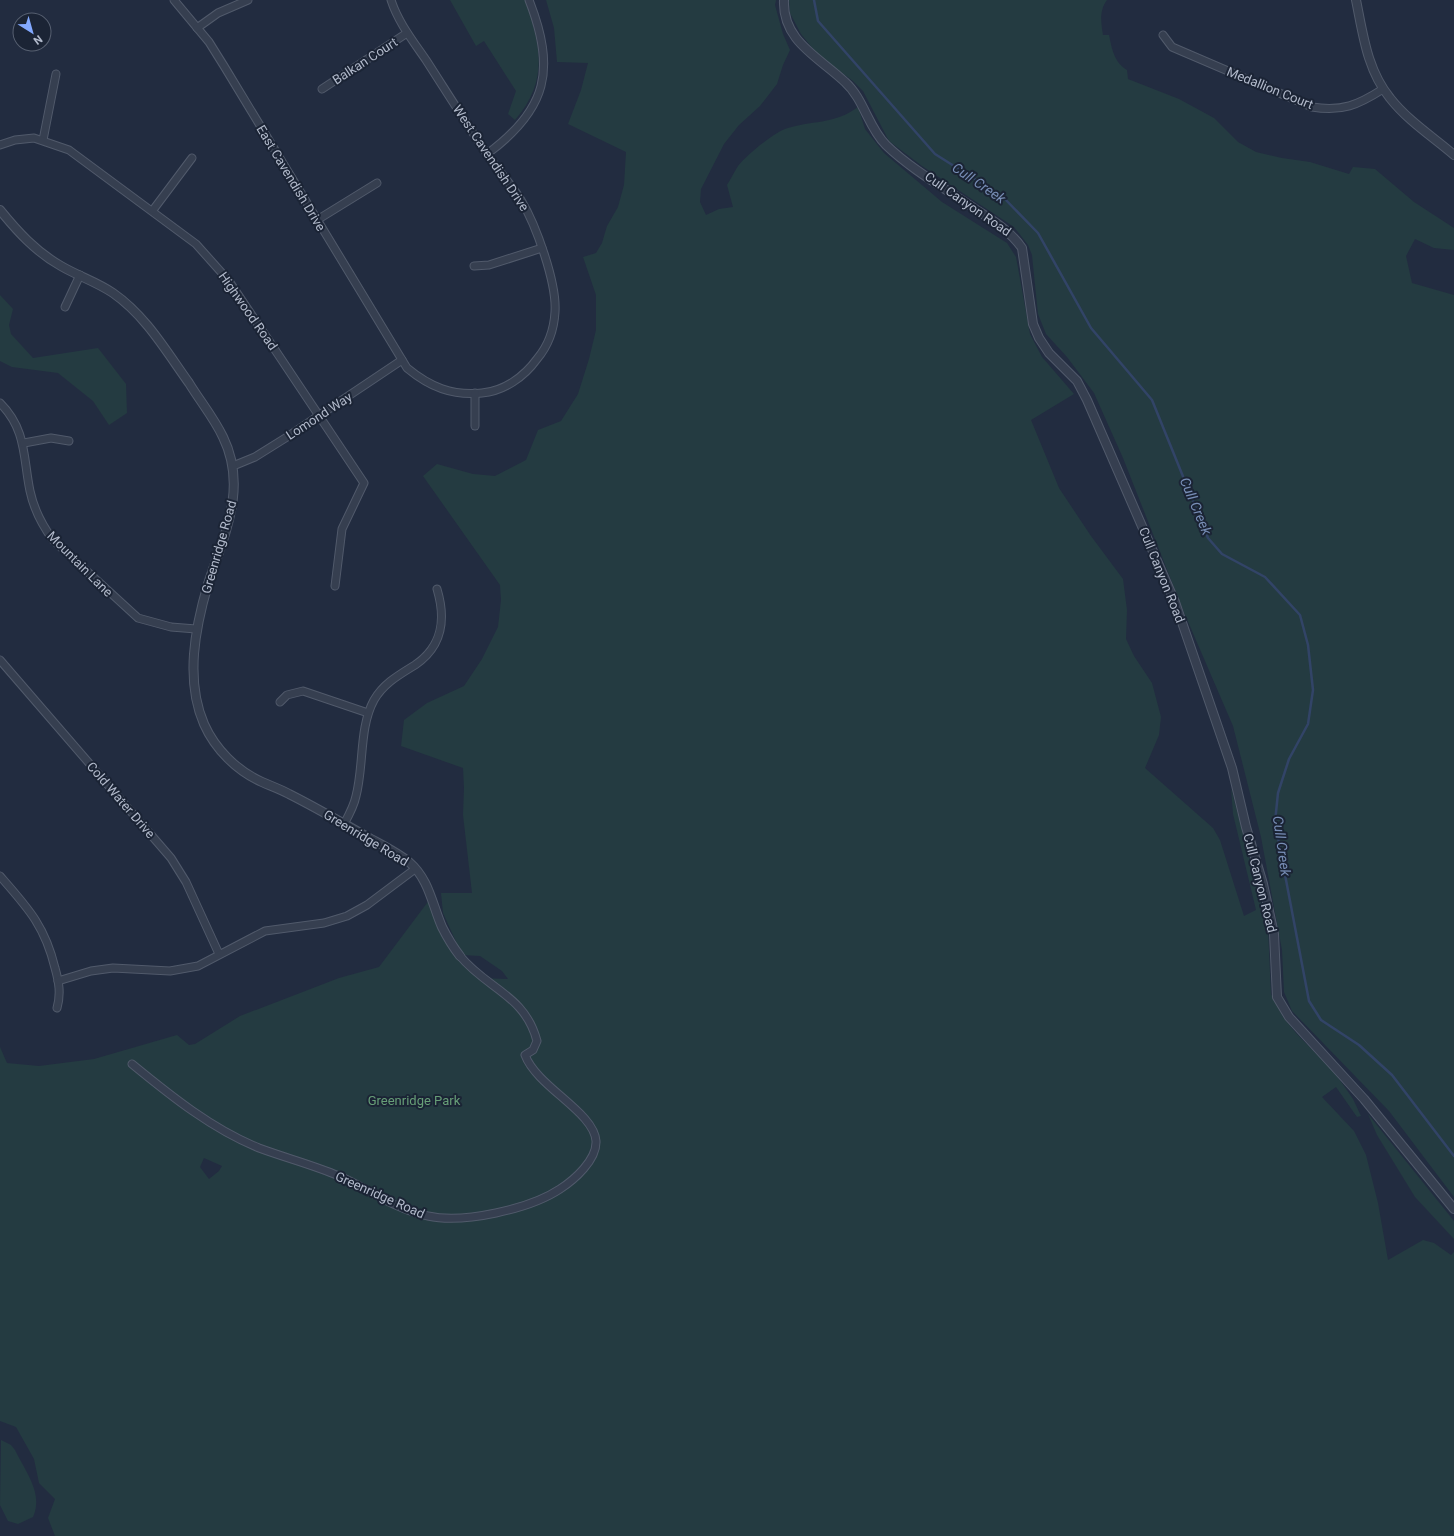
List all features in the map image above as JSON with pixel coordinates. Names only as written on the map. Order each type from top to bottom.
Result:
[{"type":"street","name":"East Cavendish Drive","points":[[174,0],[197,28],[224,66],[402,360]]},
{"type":"street","points":[[197,28],[218,13],[248,0]]},
{"type":"street","name":"West Cavendish Drive","points":[[392,0],[408,32],[487,154],[521,200],[535,229],[542,248],[555,302],[555,312],[550,338],[536,362],[517,379],[496,390],[475,394],[464,394],[440,390],[417,376],[407,368],[402,360]]},
{"type":"street","points":[[487,154],[508,139],[527,117],[538,99],[544,71],[544,51],[538,22],[529,0]]},
{"type":"street","name":"Cull Canyon Road","points":[[784,0],[787,22],[797,41],[851,88],[875,132],[886,144],[913,166],[996,223],[1015,238],[1022,248],[1033,324],[1039,338],[1049,353],[1077,381],[1087,400],[1175,602],[1230,760],[1263,884],[1274,934],[1276,985],[1280,1004],[1289,1017],[1364,1099],[1454,1209]]},
{"type":"street","points":[[1356,0],[1368,54],[1383,89],[1402,110],[1454,155]]},
{"type":"street","name":"Balkan Court","points":[[322,89],[408,32]]},
{"type":"street","name":"Medallion Court","points":[[1163,35],[1172,47],[1312,106],[1333,109],[1351,106],[1383,89]]},
{"type":"street","points":[[44,140],[56,74]]},
{"type":"street","name":"Highwood Road","points":[[0,145],[25,138],[44,140],[69,150],[196,244],[225,276],[364,483],[342,529],[335,586]]},
{"type":"street","points":[[152,210],[192,158]]},
{"type":"street","points":[[317,220],[377,183]]},
{"type":"street","name":"Greenridge Road","points":[[0,210],[36,249],[62,266],[114,294],[150,327],[222,435],[233,466],[234,480],[232,509],[196,629],[194,666],[197,699],[204,724],[214,742],[225,755],[248,775],[286,792],[401,856],[415,869],[427,886],[442,926],[460,956],[468,966],[517,1004],[528,1017],[537,1041],[533,1050],[525,1055],[529,1065],[552,1090],[592,1127],[596,1142],[589,1162],[575,1179],[554,1193],[535,1202],[500,1212],[462,1218],[427,1216],[379,1197],[340,1177],[258,1148],[210,1122],[184,1105],[132,1064]]},
{"type":"street","points":[[474,266],[489,265],[542,248]]},
{"type":"street","points":[[65,307],[80,275]]},
{"type":"street","name":"Lomond Way","points":[[233,466],[255,457],[402,360]]},
{"type":"street","points":[[475,394],[475,426]]},
{"type":"street","name":"Mountain Lane","points":[[0,403],[14,422],[24,443],[30,490],[35,508],[43,527],[53,540],[138,618],[171,627],[196,629]]},
{"type":"street","points":[[24,443],[51,438],[69,441]]},
{"type":"street","points":[[344,824],[356,796],[368,713],[382,689],[391,680],[423,658],[437,639],[440,632],[442,606],[437,589]]},
{"type":"street","name":"Cold Water Drive","points":[[0,660],[170,858],[186,882],[219,954]]},
{"type":"street","points":[[280,702],[287,695],[302,691],[368,713]]},
{"type":"street","points":[[58,981],[91,971],[113,968],[170,971],[198,966],[265,932],[324,923],[347,916],[367,905],[415,869]]},
{"type":"street","points":[[0,876],[28,907],[41,926],[50,947],[58,981],[60,996],[57,1008]]},
{"type":"green space","points":[[450,0],[525,0],[535,32],[539,62],[533,91],[526,105],[515,120],[508,114],[516,91],[484,41],[476,46]]},
{"type":"green space","name":"Greenridge Park","points":[[546,0],[776,0],[775,5],[783,34],[790,50],[777,84],[760,106],[739,125],[724,144],[701,189],[700,202],[706,215],[719,209],[733,207],[727,185],[742,161],[767,140],[785,129],[840,117],[858,107],[865,129],[884,153],[942,202],[1007,243],[1016,257],[1030,334],[1042,357],[1074,394],[1031,420],[1059,488],[1091,536],[1123,579],[1127,610],[1126,639],[1134,656],[1152,683],[1161,717],[1159,735],[1145,768],[1213,828],[1220,840],[1244,916],[1256,910],[1233,814],[1231,788],[1268,929],[1271,994],[1283,1017],[1296,1033],[1335,1073],[1353,1099],[1361,1116],[1357,1117],[1336,1087],[1322,1097],[1354,1131],[1366,1155],[1378,1203],[1388,1260],[1423,1240],[1434,1243],[1451,1255],[1454,1252],[1454,1536],[55,1536],[48,1518],[55,1499],[39,1483],[34,1459],[16,1427],[0,1421],[0,1047],[7,1063],[39,1066],[94,1059],[177,1035],[189,1045],[195,1044],[240,1016],[339,978],[379,967],[430,899],[467,969],[478,978],[508,979],[502,971],[480,956],[462,955],[443,913],[441,893],[472,893],[463,815],[463,768],[401,746],[404,720],[427,703],[464,686],[482,659],[498,627],[501,600],[500,585],[423,476],[437,464],[473,474],[495,476],[526,460],[538,430],[561,421],[578,394],[596,330],[596,295],[583,257],[596,253],[602,243],[607,226],[618,207],[624,185],[626,152],[568,124],[581,90],[588,63],[557,62],[554,28]],"holes":[[[204,1158],[222,1166],[219,1171],[209,1179],[200,1167]]]},
{"type":"green space","points":[[789,0],[1107,0],[1104,4],[1102,12],[1101,21],[1103,35],[1109,35],[1114,55],[1119,63],[1127,70],[1128,79],[1179,99],[1214,118],[1238,142],[1256,152],[1310,162],[1349,174],[1353,167],[1375,169],[1414,202],[1454,228],[1454,250],[1434,248],[1415,239],[1406,256],[1412,283],[1454,295],[1454,1197],[1389,1111],[1292,1011],[1284,992],[1282,950],[1261,837],[1233,726],[1183,610],[1123,458],[1094,393],[1067,357],[1046,334],[1038,314],[1032,255],[1028,245],[1014,227],[922,166],[889,141],[863,91],[853,81],[818,55],[801,34],[790,13]]},
{"type":"green space","points":[[0,295],[13,309],[9,325],[11,334],[33,358],[98,348],[126,384],[127,413],[109,425],[93,401],[58,373],[12,367],[0,361]]},
{"type":"green space","points":[[1368,1114],[1454,1221],[1454,1239],[1415,1197],[1377,1135]]},
{"type":"green space","points":[[1,1440],[11,1445],[15,1450],[35,1491],[36,1508],[33,1517],[18,1524],[8,1521],[0,1505]]},
{"type":"waterway","name":"Cull Creek","points":[[814,0],[818,21],[935,154],[1003,197],[1038,233],[1091,328],[1152,400],[1208,538],[1222,554],[1265,577],[1300,615],[1308,645],[1313,690],[1308,724],[1289,759],[1278,793],[1275,822],[1309,1001],[1321,1020],[1359,1045],[1392,1075],[1454,1156]]}]
